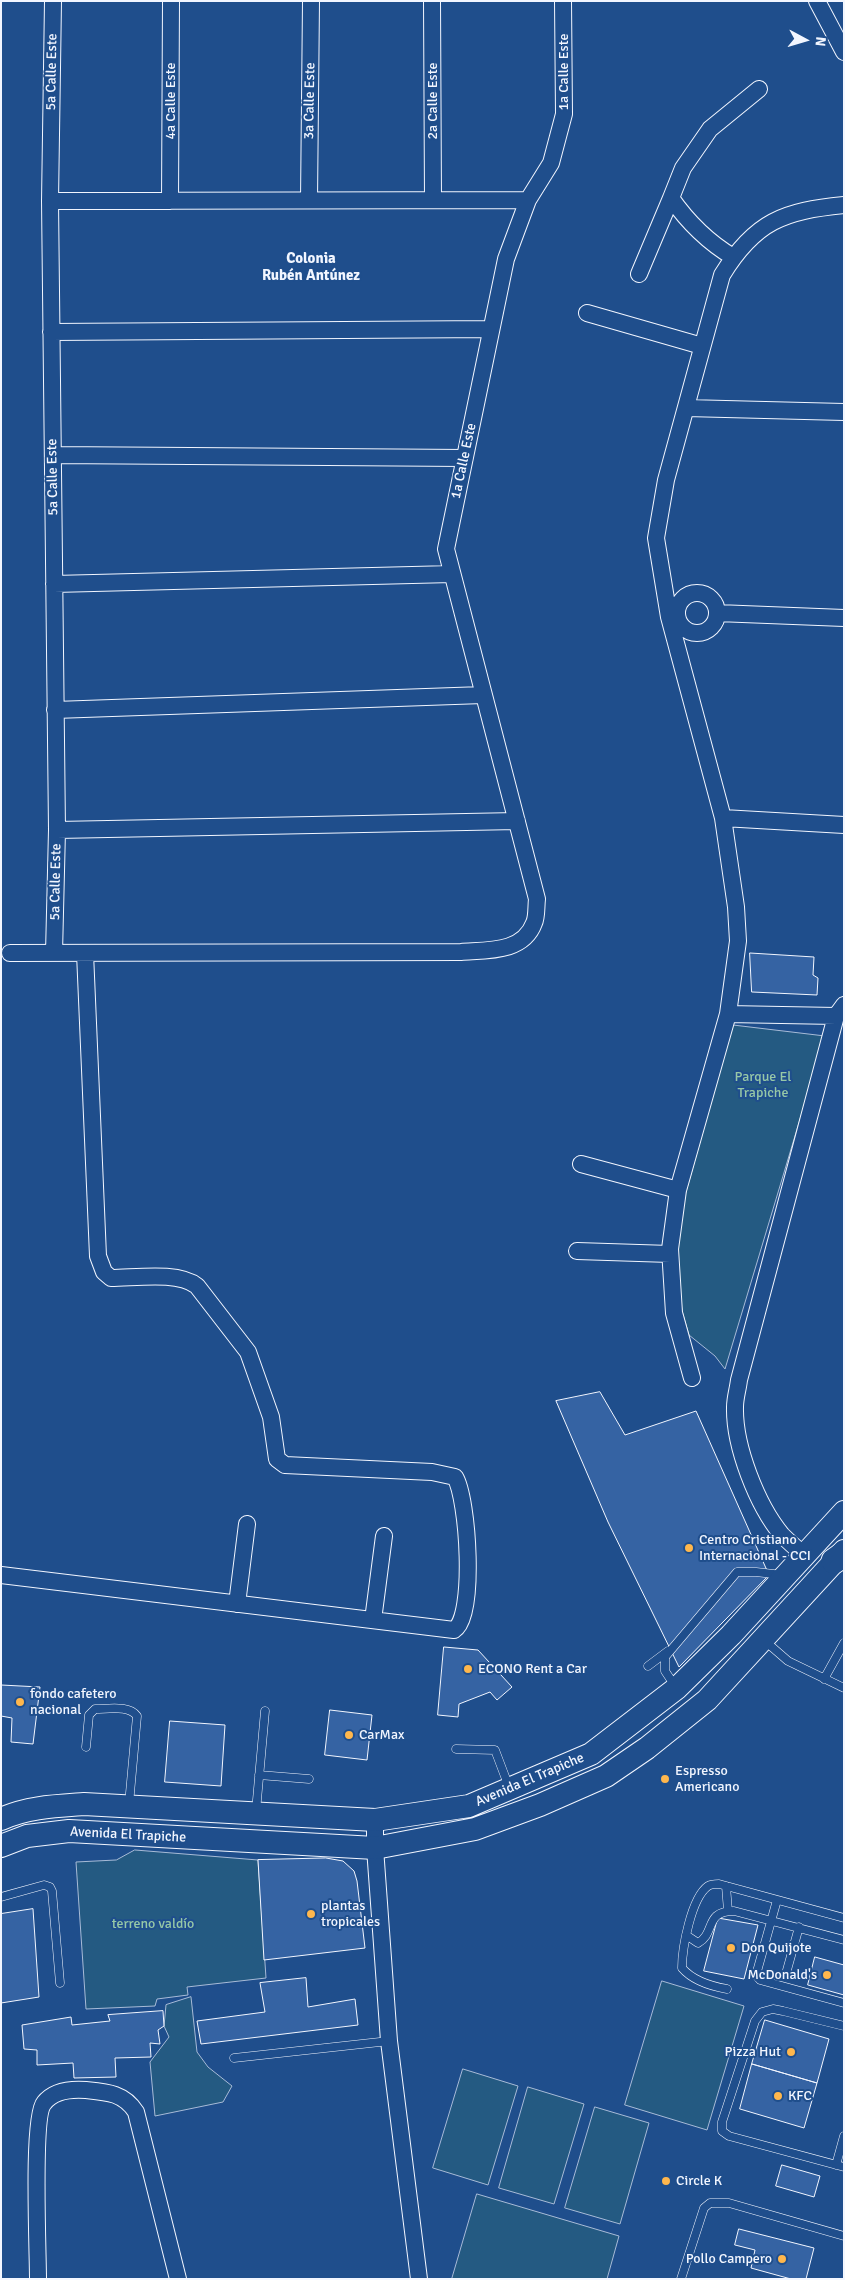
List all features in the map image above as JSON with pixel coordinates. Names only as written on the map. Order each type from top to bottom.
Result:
[{"type":"main road","name":"Avenida El Trapiche","points":[[1,1818],[47,1807],[84,1804],[375,1820],[470,1806],[591,1754],[677,1688],[731,1635],[844,1512]]},
{"type":"main road","name":"Avenida El Trapiche","points":[[1,1846],[27,1836],[69,1831],[375,1848],[475,1829],[540,1805],[606,1776],[647,1748],[707,1700],[841,1555]]},
{"type":"main road","points":[[707,1700],[740,1649],[806,1577],[805,1556]]},
{"type":"street","name":"5a Calle Este","points":[[53,1],[50,200],[57,830],[54,954]]},
{"type":"street","name":"4a Calle Este","points":[[170,200],[171,1]]},
{"type":"street","name":"3a Calle Este","points":[[309,200],[311,1]]},
{"type":"street","name":"2a Calle Este","points":[[432,1],[433,200]]},
{"type":"street","name":"1a Calle Este","points":[[85,953],[461,952],[505,948],[522,940],[534,923],[537,899],[446,550],[506,259],[528,200],[550,163],[564,114],[564,1]]},
{"type":"street","points":[[817,1],[844,52]]},
{"type":"street","points":[[639,274],[683,168],[710,129],[759,89]]},
{"type":"street","points":[[670,198],[680,212],[719,249],[733,257]]},
{"type":"street","points":[[50,200],[528,200]]},
{"type":"street","points":[[692,1378],[674,1313],[670,1254],[678,1190],[728,1014],[738,941],[736,907],[723,818],[673,616],[656,538],[666,480],[722,275],[733,257],[768,223],[792,213],[844,205]]},
{"type":"street","points":[[587,313],[702,346]]},
{"type":"street","points":[[51,332],[491,329]]},
{"type":"street","points":[[686,408],[844,412]]},
{"type":"street","points":[[52,455],[465,458]]},
{"type":"street","points":[[54,584],[452,574]]},
{"type":"street","points":[[696,593],[703,593],[713,601],[717,613],[712,626],[701,632],[689,631],[673,616],[680,603],[690,594],[696,593]]},
{"type":"street","points":[[717,613],[844,618]]},
{"type":"street","points":[[56,710],[483,695]]},
{"type":"street","points":[[723,818],[844,825]]},
{"type":"street","points":[[57,830],[517,821]]},
{"type":"street","points":[[1,1576],[454,1630],[461,1621],[468,1568],[468,1540],[460,1485],[454,1477],[432,1472],[285,1465],[277,1459],[271,1417],[248,1352],[197,1286],[189,1280],[155,1277],[111,1278],[104,1272],[98,1256],[85,953],[10,953]]},
{"type":"street","points":[[728,1014],[840,1010],[740,1380],[735,1406],[736,1431],[742,1456],[767,1514],[783,1536],[805,1556]]},
{"type":"street","points":[[581,1164],[678,1190]]},
{"type":"street","points":[[578,1251],[670,1254]]},
{"type":"street","points":[[237,1604],[247,1524]]},
{"type":"street","points":[[373,1620],[384,1536]]},
{"type":"street","points":[[375,1820],[375,1848],[389,2041],[419,2279]]},
{"type":"street","points":[[38,2279],[37,2139],[39,2113],[43,2104],[49,2098],[64,2091],[81,2090],[121,2096],[127,2100],[136,2112],[178,2279]]},
{"type":"lane","points":[[677,1688],[665,1671],[665,1657],[737,1572],[750,1571],[786,1575]]},
{"type":"lane","points":[[764,1640],[788,1661],[844,1688]]},
{"type":"lane","points":[[824,1678],[844,1643]]},
{"type":"lane","points":[[648,1666],[669,1650]]},
{"type":"lane","points":[[86,1747],[89,1715],[95,1709],[128,1709],[137,1716],[129,1806]]},
{"type":"lane","points":[[256,1814],[265,1711]]},
{"type":"lane","points":[[456,1749],[495,1750],[510,1788]]},
{"type":"lane","points":[[259,1775],[309,1779]]},
{"type":"lane","points":[[727,1989],[688,1975],[682,1968],[682,1947],[703,1891],[709,1885],[720,1884],[844,1918]]},
{"type":"lane","points":[[1,1897],[44,1885],[50,1887],[52,1890],[60,1983]]},
{"type":"lane","points":[[726,1886],[728,1911]]},
{"type":"lane","points":[[777,1900],[756,1975],[760,1980],[844,2003]]},
{"type":"lane","points":[[686,1935],[698,1943],[702,1940],[715,1915],[728,1911],[772,1920],[844,1940]]},
{"type":"lane","points":[[787,1970],[799,1927]]},
{"type":"lane","points":[[844,2026],[783,2011],[762,2012],[755,2021],[722,2122],[722,2131],[730,2136],[840,2166],[844,2136]]},
{"type":"lane","points":[[234,2058],[389,2041]]},
{"type":"lane","points":[[681,2279],[704,2208],[710,2202],[729,2202],[844,2236]]},
{"type":"green space","name":"Parque El Trapiche","points":[[733,1025],[825,1036],[725,1369],[715,1356],[689,1335],[682,1311],[676,1255],[681,1210]]},
{"type":"green space","name":"terreno valdío","points":[[135,1850],[258,1860],[266,1978],[187,1987],[188,1995],[157,1999],[155,2006],[86,2009],[76,1862],[116,1860]]},
{"type":"green space","points":[[662,1981],[744,2006],[707,2130],[625,2105]]},
{"type":"green space","points":[[191,1997],[197,2052],[208,2067],[232,2086],[223,2102],[155,2116],[150,2062],[169,2037],[164,2026],[166,2005]]},
{"type":"green space","points":[[463,2069],[518,2086],[488,2185],[433,2168]]},
{"type":"green space","points":[[528,2087],[584,2104],[554,2204],[499,2188]]},
{"type":"green space","points":[[595,2107],[649,2123],[620,2224],[565,2208]]},
{"type":"green space","points":[[477,2194],[619,2236],[607,2279],[452,2279]]},
{"type":"building","points":[[750,953],[814,957],[813,975],[818,978],[817,995],[752,992]]},
{"type":"building","name":"Centro Cristiano Internacional - CCI","points":[[600,1392],[625,1435],[696,1411],[769,1575],[679,1667],[608,1522],[556,1401]]},
{"type":"building","name":"ECONO Rent a Car","points":[[444,1647],[478,1650],[512,1687],[497,1700],[490,1692],[459,1704],[458,1717],[438,1715]]},
{"type":"building","name":"fondo cafetero nacional","points":[[1,1685],[40,1687],[33,1744],[11,1742],[12,1718],[1,1716]]},
{"type":"building","name":"CarMax","points":[[330,1710],[372,1715],[367,1760],[325,1755]]},
{"type":"building","points":[[170,1721],[225,1725],[221,1786],[165,1782]]},
{"type":"building","name":"plantas tropicales","points":[[326,1858],[343,1861],[354,1871],[357,1881],[365,1948],[264,1960],[258,1860]]},
{"type":"building","points":[[33,1909],[39,1997],[1,2003],[1,1914]]},
{"type":"building","name":"Don Quijote","points":[[718,1918],[758,1925],[744,1979],[704,1971]]},
{"type":"building","name":"McDonald's","points":[[815,1957],[844,1965],[844,1995],[808,1985]]},
{"type":"building","points":[[306,1978],[308,2007],[355,1999],[358,2025],[201,2044],[197,2021],[265,2012],[260,1983]]},
{"type":"building","points":[[163,2011],[164,2026],[158,2030],[160,2044],[150,2043],[151,2057],[115,2058],[116,2077],[74,2078],[73,2063],[37,2065],[37,2050],[24,2049],[22,2025],[71,2017],[72,2025],[110,2021],[108,2015]]},
{"type":"building","name":"Pizza Hut","points":[[765,2020],[829,2039],[817,2083],[752,2064]]},
{"type":"building","name":"KFC","points":[[752,2064],[817,2083],[804,2128],[740,2109]]},
{"type":"building","points":[[782,2165],[820,2176],[814,2197],[776,2186]]},
{"type":"building","name":"Pollo Campero","points":[[739,2229],[814,2248],[806,2279],[791,2279],[751,2268],[755,2250],[735,2245]]},
{"type":"place","name":"Centro Cristiano Internacional - CCI","points":[[689,1548]]},
{"type":"place","name":"ECONO Rent a Car","points":[[468,1669]]},
{"type":"place","name":"fondo cafetero nacional","points":[[20,1702]]},
{"type":"place","name":"CarMax","points":[[349,1735]]},
{"type":"place","name":"Espresso Americano","points":[[665,1779]]},
{"type":"place","name":"plantas tropicales","points":[[311,1914]]},
{"type":"place","name":"Don Quijote","points":[[731,1948]]},
{"type":"place","name":"McDonald's","points":[[827,1975]]},
{"type":"place","name":"Pizza Hut","points":[[791,2052]]},
{"type":"place","name":"KFC","points":[[778,2096]]},
{"type":"place","name":"Circle K","points":[[666,2181]]},
{"type":"place","name":"Pollo Campero","points":[[782,2259]]},
{"type":"district","name":"Colonia Rubén Antúnez","points":[[311,268]]}]
